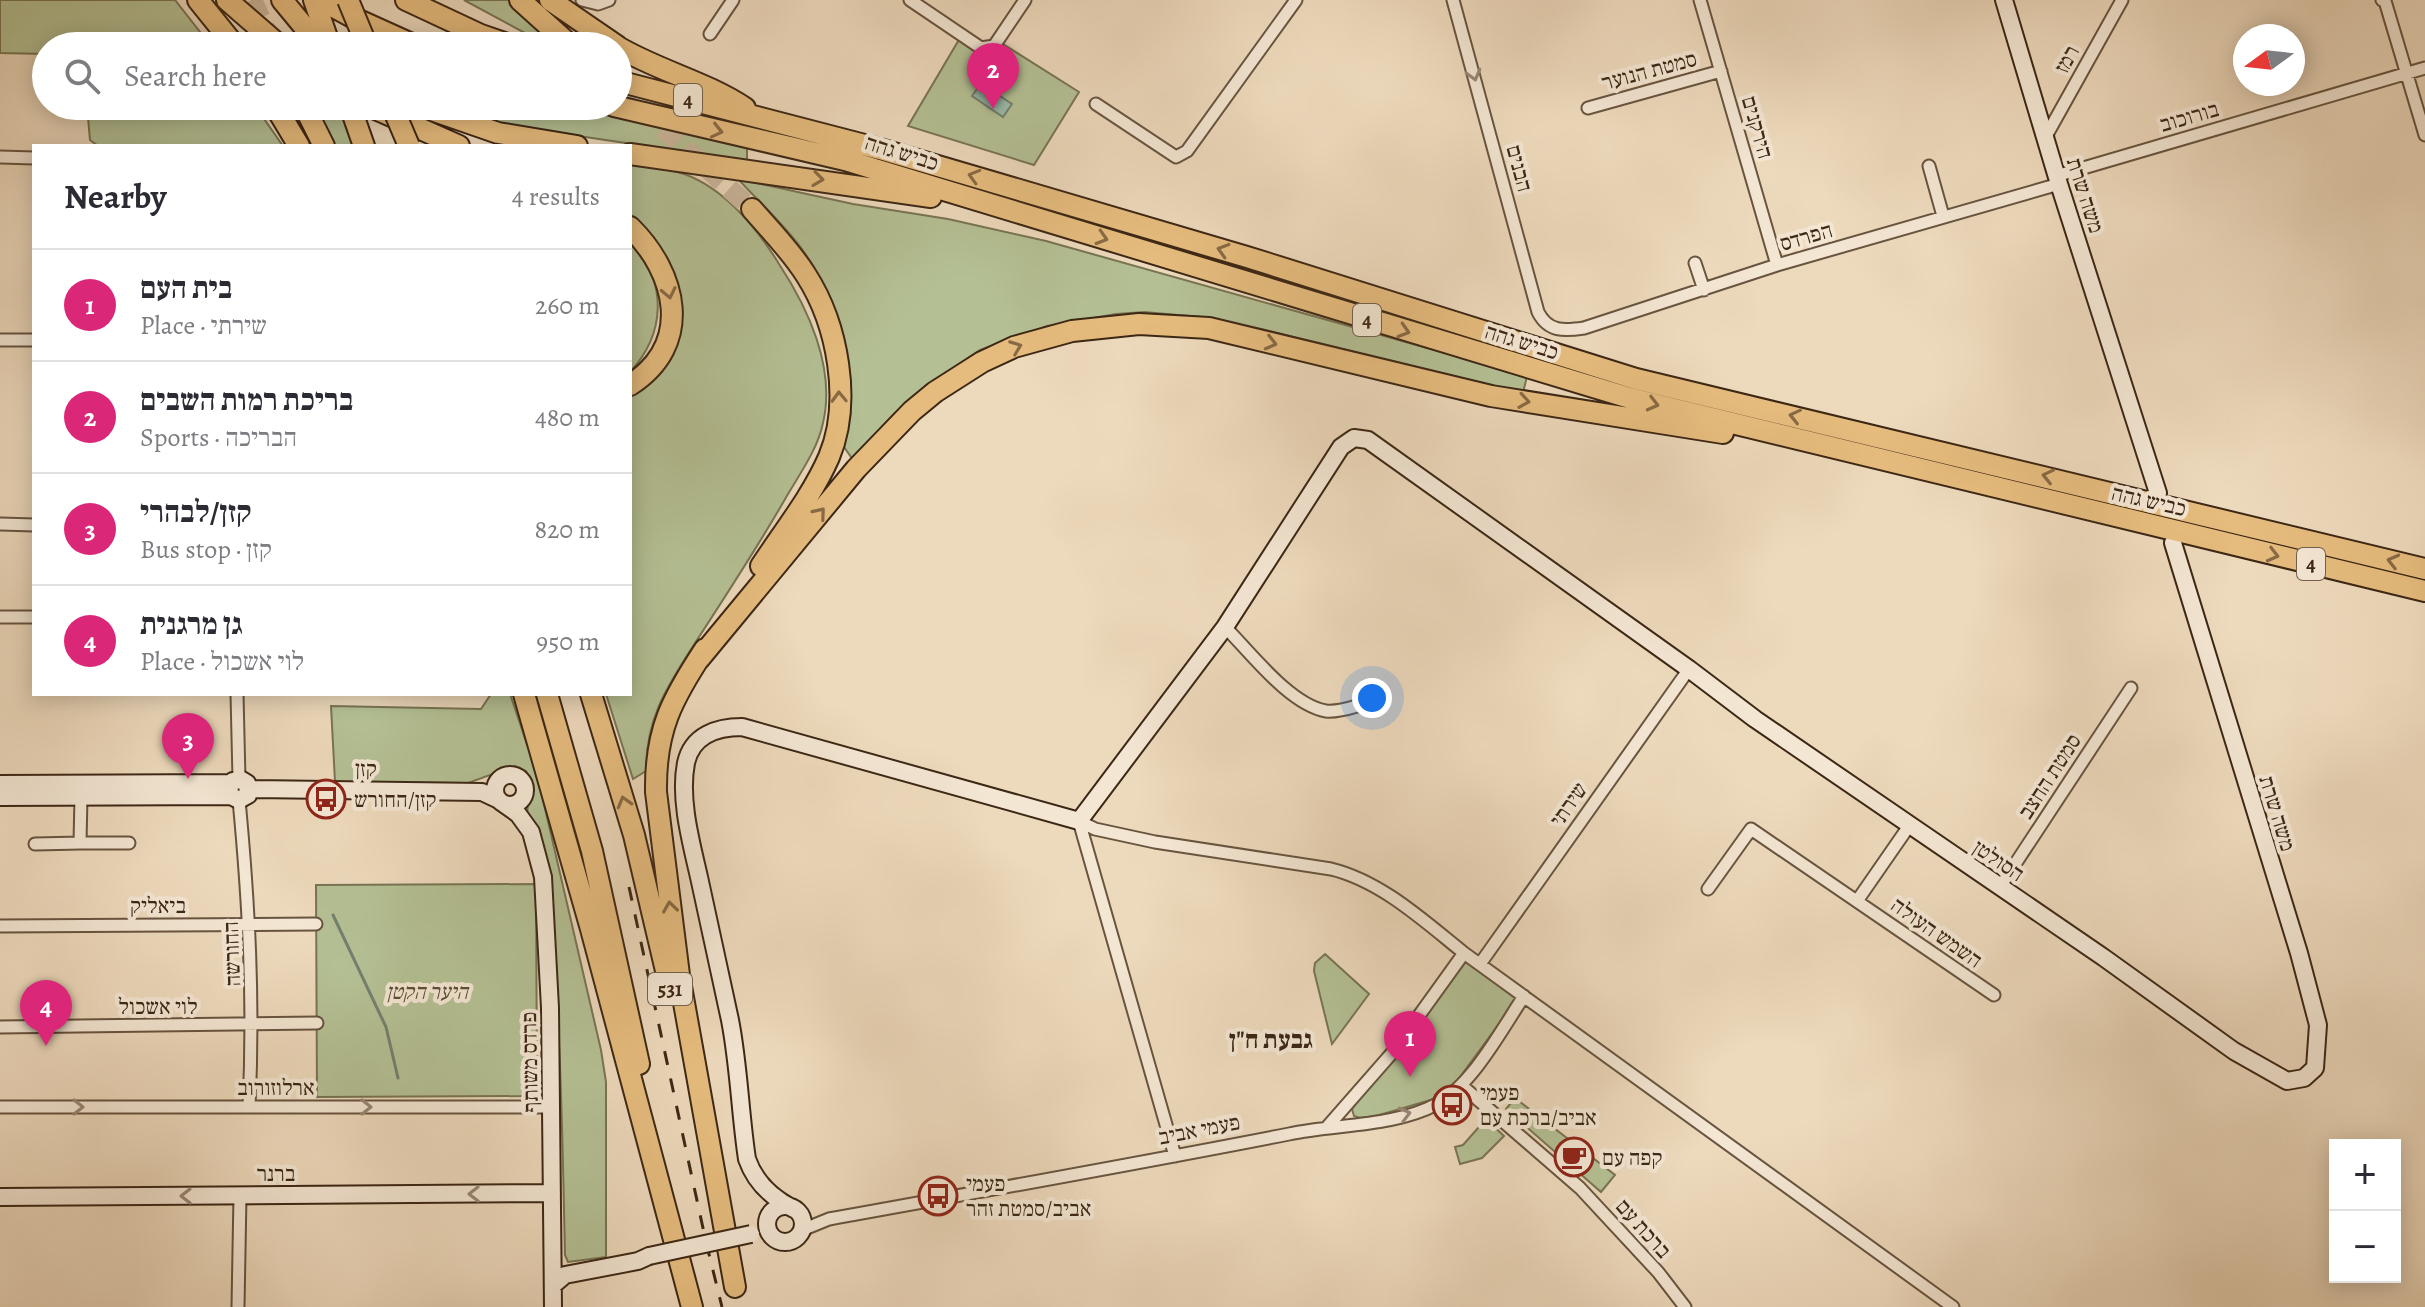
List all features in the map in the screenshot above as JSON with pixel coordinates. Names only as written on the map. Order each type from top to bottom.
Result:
[{"type":"highway","points":[[198,0],[224,32]]},
{"type":"highway","points":[[227,0],[264,32]]},
{"type":"highway","points":[[282,0],[308,32]]},
{"type":"highway","points":[[314,0],[325,32]]},
{"type":"highway","points":[[321,0],[387,32]]},
{"type":"highway","points":[[347,0],[359,32]]},
{"type":"highway","points":[[406,0],[478,32]]},
{"type":"highway","points":[[433,0],[455,23]]},
{"type":"highway","points":[[520,0],[555,32]]},
{"type":"highway","points":[[550,0],[597,32]]},
{"type":"highway","points":[[632,54],[726,96],[759,117]]},
{"type":"highway","name":"כביש גהה","points":[[632,85],[880,149],[1213,247],[1636,379],[2425,569]]},
{"type":"highway","name":"כביש גהה","points":[[632,110],[845,160],[1633,399],[2425,591]]},
{"type":"highway","points":[[283,120],[298,144]]},
{"type":"highway","points":[[311,120],[323,144]]},
{"type":"highway","points":[[355,120],[363,144]]},
{"type":"highway","points":[[386,120],[394,144]]},
{"type":"highway","points":[[398,120],[408,144]]},
{"type":"highway","points":[[400,120],[454,144]]},
{"type":"highway","points":[[460,120],[498,133],[565,144]]},
{"type":"highway","points":[[632,154],[923,195],[1067,227]]},
{"type":"highway","points":[[737,1297],[679,975],[656,792],[656,765],[661,733],[671,703],[818,479],[830,455],[839,412],[835,351],[820,300],[790,253],[752,209]]},
{"type":"highway","points":[[632,229],[661,265],[672,298],[673,313],[661,353],[632,383]]},
{"type":"highway","points":[[699,659],[856,469],[912,411],[982,362],[1014,347],[1072,331],[1139,324],[1209,328],[1491,396],[1867,456]]},
{"type":"highway","points":[[525,696],[588,916],[683,1276]]},
{"type":"highway","name":"531","points":[[548,696],[592,851],[692,1307]]},
{"type":"highway","name":"531","points":[[592,696],[626,806],[651,905],[737,1297]]},
{"type":"street","points":[[582,0],[604,2]]},
{"type":"street","points":[[710,34],[733,0]]},
{"type":"street","points":[[910,0],[981,48],[994,46],[1025,0]]},
{"type":"street","points":[[1096,104],[1176,157],[1187,151],[1296,0]]},
{"type":"street","name":"הבנים","points":[[1453,0],[1538,312],[1543,322],[1565,331]]},
{"type":"street","name":"הירקנים","points":[[1700,0],[1777,265]]},
{"type":"street","name":"משה שרת","points":[[2004,0],[2158,493]]},
{"type":"street","name":"רמז","points":[[2045,138],[2122,0]]},
{"type":"street","points":[[2382,0],[2385,1],[2408,73],[2425,135]]},
{"type":"street","name":"בורוכוב","points":[[2058,180],[2425,68]]},
{"type":"street","name":"סמטת הנוער","points":[[1588,108],[1721,71]]},
{"type":"street","points":[[0,157],[32,158]]},
{"type":"street","points":[[1929,166],[1943,216]]},
{"type":"street","name":"הפרדס","points":[[1565,331],[1584,328],[1777,265],[2058,180]]},
{"type":"street","points":[[1695,263],[1704,290]]},
{"type":"street","points":[[0,340],[32,340]]},
{"type":"street","name":"הסולטן","points":[[1225,627],[1341,447],[1348,440],[1361,437],[1755,719],[2234,1051],[2287,1081]]},
{"type":"street","points":[[0,524],[32,525]]},
{"type":"street","name":"משה שרת","points":[[2173,543],[2318,1025],[2315,1068],[2304,1078],[2287,1081]]},
{"type":"street","points":[[0,617],[32,617]]},
{"type":"street","points":[[1079,821],[1225,627],[1292,695],[1327,711],[1357,706]]},
{"type":"street","name":"שירתי","points":[[1480,964],[1689,669]]},
{"type":"street","name":"סמטת החצב","points":[[2000,887],[2131,688]]},
{"type":"street","name":"החורשה","points":[[237,696],[238,789],[250,924],[253,1026],[249,1107]]},
{"type":"street","points":[[798,1217],[764,1188],[751,1172],[747,1159],[736,1056],[690,836],[686,760],[702,736],[726,727],[742,727],[1079,821],[1095,829],[1155,842],[1344,872],[1357,877],[1405,906],[1464,953],[1953,1307]]},
{"type":"street","points":[[502,802],[515,805],[523,798],[525,789],[518,777],[504,776],[489,787],[502,802],[525,820]]},
{"type":"street","name":"קזן","points":[[0,784],[238,789],[489,787]]},
{"type":"street","name":"קזן","points":[[0,797],[238,789]]},
{"type":"street","points":[[80,843],[81,796]]},
{"type":"street","name":"פרדס משותף","points":[[523,798],[525,820],[543,877],[550,1008],[553,1307]]},
{"type":"street","points":[[1079,821],[1175,1156]]},
{"type":"street","name":"השמש העולה","points":[[1857,901],[1909,826]]},
{"type":"street","name":"השמש העולה","points":[[1708,889],[1751,829],[1994,995]]},
{"type":"street","points":[[35,844],[129,843]]},
{"type":"street","name":"ביאליק","points":[[0,926],[316,924]]},
{"type":"street","points":[[1328,1126],[1392,1053],[1464,953]]},
{"type":"street","name":"פעמי אביב","points":[[798,1217],[829,1219],[1328,1126],[1381,1120],[1421,1110],[1444,1100],[1461,1085],[1524,996]]},
{"type":"street","name":"לוי אשכול","points":[[0,1027],[317,1023]]},
{"type":"street","name":"ברכת עם","points":[[1461,1085],[1580,1188],[1658,1272],[1685,1307]]},
{"type":"street","name":"ארלוזורוב","points":[[0,1107],[551,1107]]},
{"type":"street","points":[[764,1188],[770,1224],[782,1241],[791,1241],[798,1217]]},
{"type":"street","name":"ברנר","points":[[0,1197],[552,1193]]},
{"type":"street","points":[[238,1307],[240,1195]]},
{"type":"street","points":[[552,1253],[569,1266],[649,1256],[751,1234],[770,1224],[781,1207],[798,1217]]},
{"type":"street","points":[[553,1285],[565,1275],[638,1261],[649,1256]]},
{"type":"green space","points":[[0,0],[175,0],[200,32],[32,32],[32,54],[0,53]]},
{"type":"green space","points":[[464,0],[508,0],[544,32],[523,32]]},
{"type":"green space","points":[[960,38],[991,58],[1003,44],[1079,92],[1034,165],[908,126]]},
{"type":"green space","points":[[88,120],[265,120],[282,144],[95,144],[90,140]]},
{"type":"green space","points":[[319,120],[347,120],[356,144],[331,144]]},
{"type":"green space","points":[[486,120],[632,120],[747,146],[747,161]]},
{"type":"green space","points":[[632,164],[684,174],[699,180],[726,199],[750,223],[770,250],[800,300],[817,339],[826,381],[826,402],[821,432],[808,460],[667,689],[654,718],[646,771],[633,779],[607,696],[632,696],[632,396],[642,388],[677,331],[649,235],[632,216]]},
{"type":"green space","points":[[738,179],[1046,241],[1527,376],[1523,393],[1202,317],[1144,312],[1116,314],[1047,326],[980,350],[924,388],[893,415],[853,460],[842,444],[849,394],[848,369],[838,320],[829,297],[797,242]]},
{"type":"green space","points":[[632,246],[651,275],[658,308],[656,325],[642,357],[632,370]]},
{"type":"green space","points":[[490,696],[511,696],[537,774],[601,1050],[606,1082],[606,1257],[568,1262],[565,1255],[554,962],[544,864],[528,818],[529,784],[526,771],[515,766],[468,783],[335,782],[331,706],[481,709]]},
{"type":"green space","name":"היער הקטן","points":[[536,884],[537,1096],[317,1097],[316,885]]},
{"type":"green space","points":[[1325,954],[1369,994],[1332,1044],[1314,971],[1315,963]]},
{"type":"green space","points":[[1466,960],[1518,998],[1457,1081],[1434,1099],[1376,1116],[1354,1116],[1352,1109]]},
{"type":"green space","points":[[1515,1098],[1615,1175],[1601,1192],[1506,1109]]},
{"type":"green space","points":[[1486,1119],[1504,1136],[1482,1158],[1460,1164],[1455,1147],[1463,1145]]},
{"type":"shaded area","points":[[991,69],[1007,79],[997,94],[1012,104],[1003,117],[972,96]]},
{"type":"waterway","points":[[333,915],[386,1027],[398,1078]]},
{"type":"tunnel","points":[[252,0],[267,32]]},
{"type":"tunnel","points":[[632,101],[752,209]]},
{"type":"railway","points":[[629,887],[722,1307]]},
{"type":"place","name":"בריכת רמות השבים","points":[[993,109]]},
{"type":"place","name":"קזן/לבהרי","points":[[188,779]]},
{"type":"place","name":"קזן/החורש","points":[[326,799]]},
{"type":"place","name":"גן מרגנית","points":[[46,1046]]},
{"type":"place","name":"בית העם","points":[[1410,1077]]},
{"type":"place","name":"פעמי אביב/ברכת עם","points":[[1452,1105]]},
{"type":"place","name":"קפה עם","points":[[1574,1157]]},
{"type":"place","name":"פעמי אביב/סמטת זהר","points":[[938,1196]]},
{"type":"district","name":"גבעת ח\"ן","points":[[1271,1039]]}]
